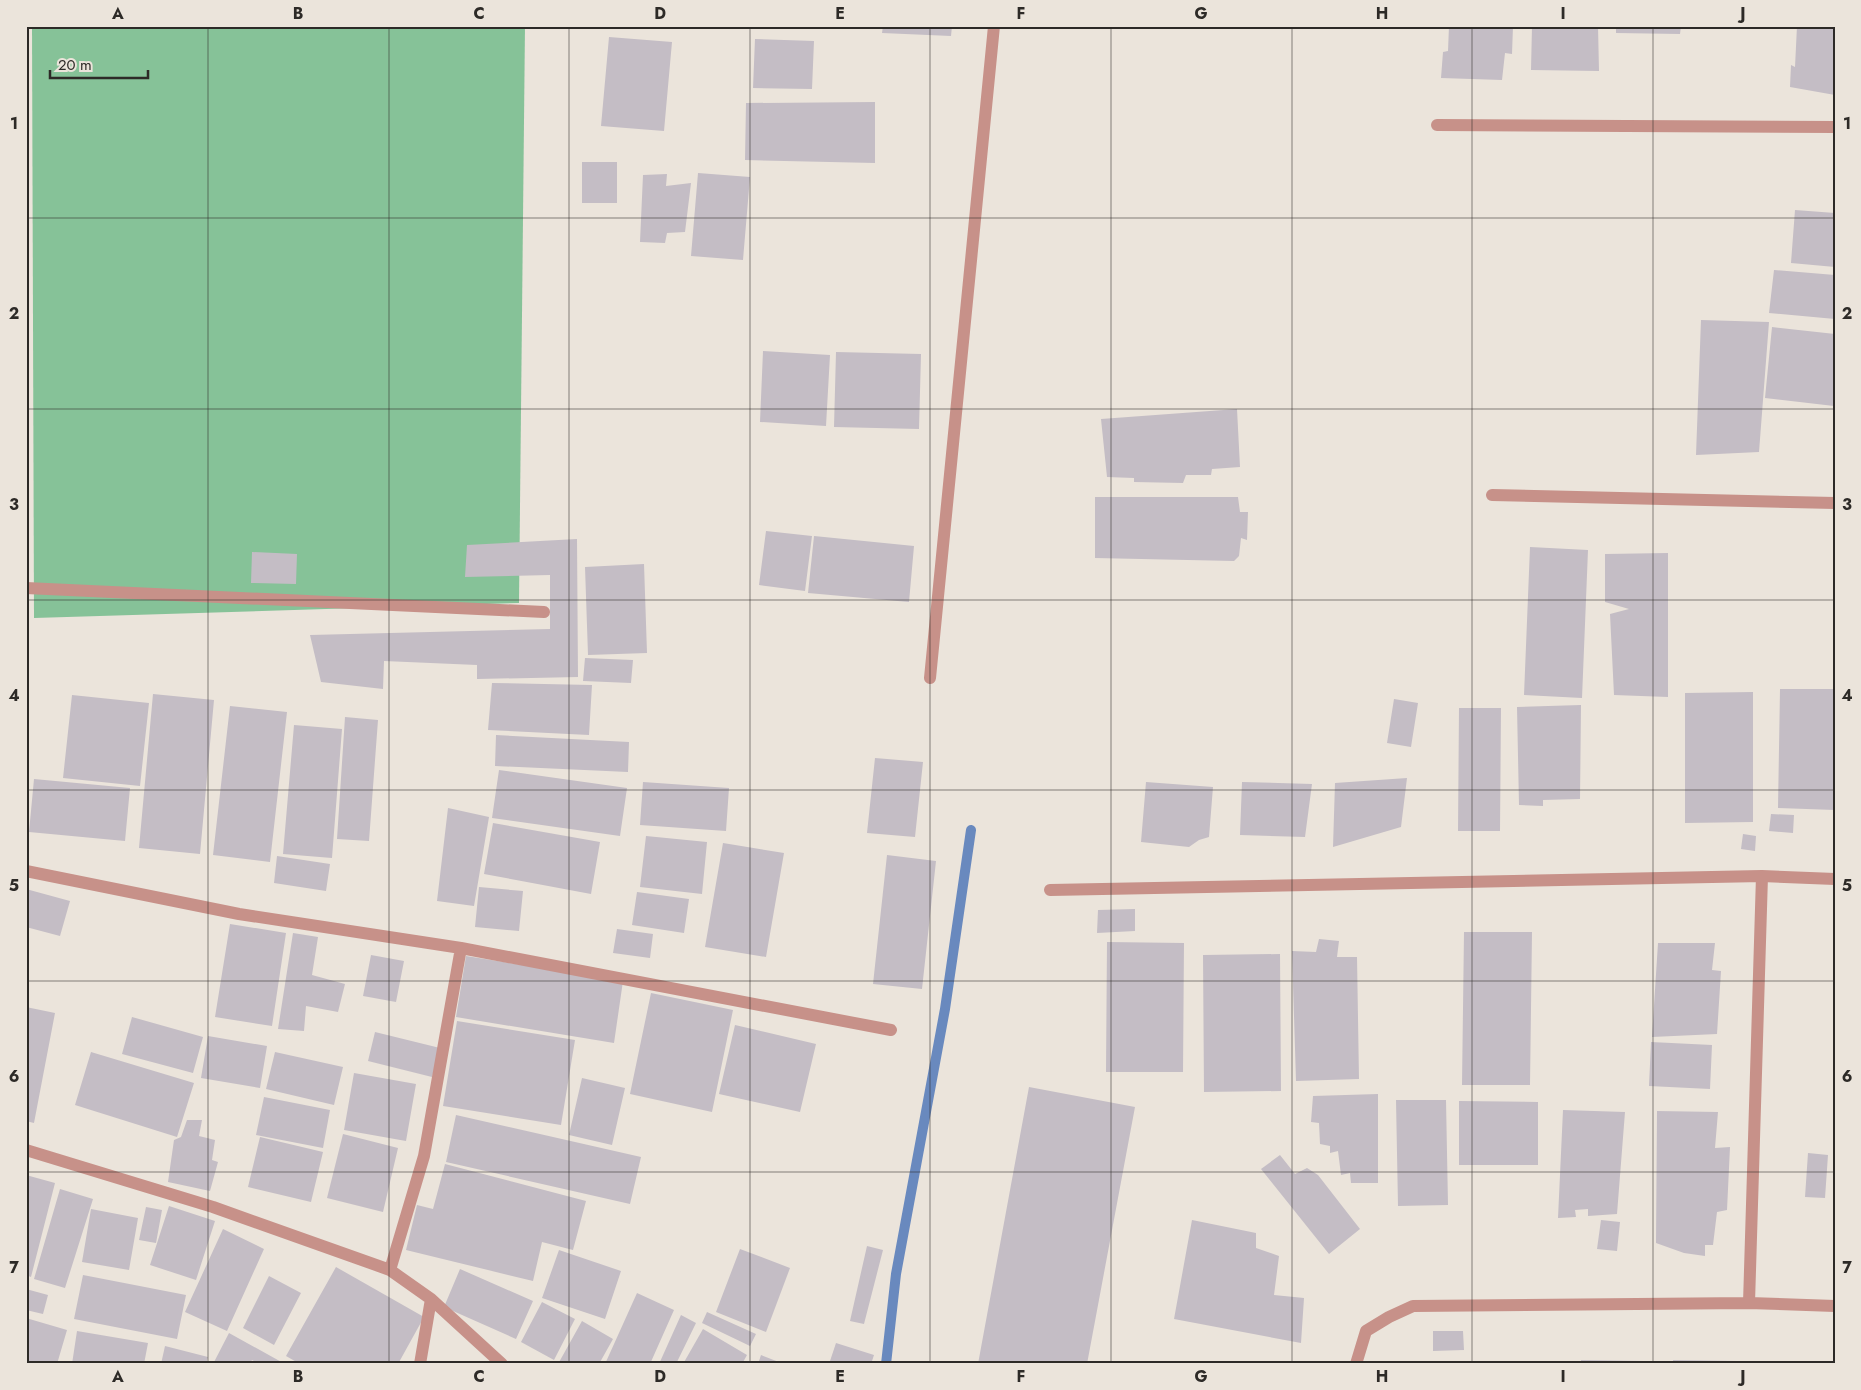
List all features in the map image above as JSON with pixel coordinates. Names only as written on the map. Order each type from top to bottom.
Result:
[{"type":"street","points":[[930,678],[994,26]]},
{"type":"street","points":[[1437,125],[1835,126]]},
{"type":"street","points":[[1492,495],[1835,503]]},
{"type":"street","points":[[26,588],[544,612]]},
{"type":"street","points":[[26,871],[239,914],[461,948],[891,1030]]},
{"type":"street","points":[[1749,1303],[1762,876]]},
{"type":"street","points":[[1050,890],[1762,876],[1835,879]]},
{"type":"street","points":[[390,1270],[424,1156],[461,948]]},
{"type":"street","points":[[26,1150],[213,1207],[390,1270],[431,1299],[502,1364]]},
{"type":"street","points":[[420,1364],[431,1299]]},
{"type":"street","points":[[1356,1364],[1366,1331],[1389,1317],[1413,1306],[1749,1303],[1835,1306]]},
{"type":"shaded area","points":[[26,26],[29,619],[26,630]]},
{"type":"green space","points":[[32,26],[525,26],[519,603],[34,618]]},
{"type":"building","points":[[883,26],[952,26],[951,36],[882,33]]},
{"type":"building","points":[[1449,26],[1513,26],[1512,54],[1505,53],[1502,80],[1441,78],[1443,52],[1448,51]]},
{"type":"building","points":[[1532,26],[1598,26],[1599,71],[1531,70]]},
{"type":"building","points":[[1616,26],[1681,26],[1680,34],[1616,33]]},
{"type":"building","points":[[1797,26],[1835,26],[1835,95],[1790,87],[1791,65],[1795,67]]},
{"type":"building","points":[[609,37],[672,42],[664,131],[601,126]]},
{"type":"building","points":[[755,39],[814,41],[812,89],[753,88]]},
{"type":"building","points":[[875,102],[875,163],[745,160],[746,103]]},
{"type":"building","points":[[582,162],[617,162],[617,203],[582,203]]},
{"type":"building","points":[[698,173],[750,177],[743,260],[691,256]]},
{"type":"building","points":[[667,174],[666,186],[691,183],[685,232],[667,233],[665,243],[640,242],[643,175]]},
{"type":"building","points":[[1795,210],[1835,213],[1835,267],[1791,263]]},
{"type":"building","points":[[1774,270],[1835,275],[1835,319],[1769,313]]},
{"type":"building","points":[[1701,320],[1769,322],[1759,452],[1696,455]]},
{"type":"building","points":[[1772,327],[1835,334],[1834,406],[1765,398]]},
{"type":"building","points":[[763,351],[830,355],[826,426],[760,422]]},
{"type":"building","points":[[836,352],[921,354],[919,429],[834,427]]},
{"type":"building","points":[[1237,409],[1240,467],[1212,469],[1211,475],[1186,475],[1183,483],[1134,482],[1134,478],[1107,477],[1101,419]]},
{"type":"building","points":[[1095,497],[1238,497],[1240,512],[1248,512],[1247,540],[1241,538],[1239,556],[1234,561],[1095,558]]},
{"type":"building","points":[[766,531],[812,536],[805,591],[759,585]]},
{"type":"building","points":[[814,536],[914,546],[909,602],[808,593]]},
{"type":"building","points":[[577,539],[578,677],[477,679],[477,665],[384,661],[383,689],[321,682],[310,635],[550,629],[550,575],[465,577],[467,545]]},
{"type":"building","points":[[1530,547],[1588,550],[1582,698],[1524,695]]},
{"type":"building","points":[[252,552],[297,554],[296,584],[251,583]]},
{"type":"building","points":[[1668,553],[1668,697],[1614,695],[1610,614],[1629,609],[1605,602],[1605,554]]},
{"type":"building","points":[[644,564],[647,653],[588,655],[585,567]]},
{"type":"building","points":[[585,658],[633,660],[631,683],[583,681]]},
{"type":"building","points":[[492,683],[592,685],[589,735],[488,730]]},
{"type":"building","points":[[1780,689],[1835,689],[1835,810],[1778,808]]},
{"type":"building","points":[[1753,692],[1753,822],[1685,823],[1685,693]]},
{"type":"building","points":[[153,694],[214,700],[200,854],[139,848]]},
{"type":"building","points":[[72,695],[149,703],[140,786],[63,778]]},
{"type":"building","points":[[1394,699],[1418,703],[1411,747],[1387,743]]},
{"type":"building","points":[[1581,705],[1580,799],[1543,800],[1543,806],[1519,805],[1517,707]]},
{"type":"building","points":[[230,706],[287,712],[270,862],[213,855]]},
{"type":"building","points":[[1459,708],[1501,708],[1500,831],[1458,831]]},
{"type":"building","points":[[345,717],[378,720],[369,841],[337,839]]},
{"type":"building","points":[[294,725],[342,729],[332,858],[283,854]]},
{"type":"building","points":[[496,735],[629,742],[628,772],[495,766]]},
{"type":"building","points":[[875,758],[923,762],[915,837],[867,833]]},
{"type":"building","points":[[499,770],[627,788],[620,836],[492,818]]},
{"type":"building","points":[[1407,778],[1401,827],[1333,847],[1335,783]]},
{"type":"building","points":[[34,779],[130,788],[125,841],[29,832]]},
{"type":"building","points":[[643,782],[729,788],[726,831],[640,825]]},
{"type":"building","points":[[1146,782],[1213,787],[1209,837],[1199,840],[1189,847],[1141,842]]},
{"type":"building","points":[[1242,782],[1312,784],[1305,837],[1240,835]]},
{"type":"building","points":[[448,808],[489,817],[474,906],[437,901]]},
{"type":"building","points":[[1771,814],[1794,815],[1793,833],[1769,831]]},
{"type":"building","points":[[493,823],[600,842],[591,894],[484,874]]},
{"type":"building","points":[[1743,834],[1756,836],[1755,851],[1741,849]]},
{"type":"building","points":[[646,836],[707,842],[702,894],[640,887]]},
{"type":"building","points":[[723,843],[784,853],[766,957],[705,947]]},
{"type":"building","points":[[887,855],[936,861],[922,989],[873,984]]},
{"type":"building","points":[[277,856],[330,864],[326,891],[274,883]]},
{"type":"building","points":[[479,887],[523,891],[519,931],[475,927]]},
{"type":"building","points":[[26,889],[70,901],[60,936],[26,927]]},
{"type":"building","points":[[637,892],[689,899],[684,933],[632,925]]},
{"type":"building","points":[[1135,909],[1135,931],[1097,933],[1098,910]]},
{"type":"building","points":[[230,924],[286,933],[272,1026],[215,1017]]},
{"type":"building","points":[[617,929],[653,934],[650,958],[613,953]]},
{"type":"building","points":[[1464,932],[1532,932],[1530,1085],[1462,1085]]},
{"type":"building","points":[[293,933],[318,937],[312,975],[345,984],[338,1012],[306,1006],[304,1031],[278,1029]]},
{"type":"building","points":[[1319,939],[1339,941],[1337,957],[1357,957],[1359,1079],[1296,1081],[1292,951],[1316,952]]},
{"type":"building","points":[[1107,942],[1184,943],[1183,1072],[1106,1072]]},
{"type":"building","points":[[1658,943],[1715,943],[1712,970],[1721,971],[1717,1034],[1652,1037]]},
{"type":"building","points":[[1280,954],[1281,1091],[1204,1092],[1203,955]]},
{"type":"building","points":[[371,955],[404,961],[396,1002],[363,996]]},
{"type":"building","points":[[466,956],[623,981],[614,1043],[456,1017]]},
{"type":"building","points":[[651,993],[733,1010],[712,1112],[630,1094]]},
{"type":"building","points":[[26,1007],[55,1013],[34,1123],[26,1121]]},
{"type":"building","points":[[132,1017],[203,1037],[193,1073],[122,1054]]},
{"type":"building","points":[[457,1021],[575,1040],[561,1125],[443,1106]]},
{"type":"building","points":[[735,1025],[816,1044],[800,1112],[719,1094]]},
{"type":"building","points":[[375,1032],[440,1048],[432,1077],[368,1061]]},
{"type":"building","points":[[208,1036],[267,1046],[260,1088],[201,1078]]},
{"type":"building","points":[[1651,1042],[1712,1045],[1710,1089],[1649,1086]]},
{"type":"building","points":[[91,1052],[194,1083],[177,1137],[75,1105]]},
{"type":"building","points":[[275,1052],[343,1067],[334,1105],[266,1089]]},
{"type":"building","points":[[354,1073],[416,1084],[406,1141],[344,1130]]},
{"type":"building","points":[[582,1078],[625,1088],[612,1145],[569,1135]]},
{"type":"building","points":[[1029,1087],[1135,1107],[1087,1364],[978,1364]]},
{"type":"building","points":[[1378,1094],[1378,1183],[1351,1183],[1350,1173],[1341,1175],[1338,1151],[1330,1153],[1330,1146],[1320,1144],[1319,1123],[1311,1122],[1313,1096]]},
{"type":"building","points":[[264,1097],[330,1110],[323,1148],[256,1135]]},
{"type":"building","points":[[1396,1100],[1446,1100],[1448,1205],[1398,1206]]},
{"type":"building","points":[[1459,1101],[1538,1102],[1538,1165],[1459,1165]]},
{"type":"building","points":[[1563,1110],[1625,1112],[1617,1214],[1588,1216],[1588,1209],[1575,1210],[1576,1217],[1558,1218]]},
{"type":"building","points":[[1657,1111],[1718,1112],[1715,1148],[1730,1147],[1727,1210],[1717,1212],[1713,1245],[1705,1245],[1705,1256],[1684,1253],[1656,1243]]},
{"type":"building","points":[[456,1115],[641,1157],[630,1204],[446,1162]]},
{"type":"building","points":[[187,1120],[202,1120],[199,1136],[215,1140],[212,1160],[218,1162],[210,1191],[168,1182],[174,1140],[181,1137]]},
{"type":"building","points":[[343,1134],[398,1148],[383,1212],[327,1198]]},
{"type":"building","points":[[260,1137],[323,1152],[311,1202],[248,1187]]},
{"type":"building","points":[[1808,1153],[1828,1155],[1825,1198],[1805,1197]]},
{"type":"building","points":[[1280,1155],[1295,1174],[1307,1168],[1318,1175],[1360,1229],[1329,1254],[1261,1169]]},
{"type":"building","points":[[445,1164],[586,1201],[573,1250],[542,1242],[533,1281],[406,1250],[417,1205],[433,1209]]},
{"type":"building","points":[[26,1175],[55,1183],[31,1277],[26,1275]]},
{"type":"building","points":[[60,1189],[93,1199],[65,1288],[34,1279]]},
{"type":"building","points":[[169,1206],[215,1221],[196,1280],[150,1265]]},
{"type":"building","points":[[146,1207],[162,1210],[156,1243],[139,1240]]},
{"type":"building","points":[[91,1209],[138,1218],[129,1270],[82,1262]]},
{"type":"building","points":[[1192,1220],[1256,1233],[1256,1248],[1279,1256],[1274,1295],[1304,1298],[1301,1343],[1174,1319]]},
{"type":"building","points":[[1601,1220],[1620,1222],[1617,1251],[1597,1249]]},
{"type":"building","points":[[223,1229],[264,1249],[227,1331],[185,1312]]},
{"type":"building","points":[[867,1246],[883,1250],[864,1324],[850,1321]]},
{"type":"building","points":[[740,1249],[790,1268],[766,1332],[716,1312]]},
{"type":"building","points":[[559,1250],[621,1271],[605,1319],[542,1298]]},
{"type":"building","points":[[336,1267],[424,1317],[398,1364],[300,1364],[286,1356]]},
{"type":"building","points":[[460,1269],[533,1301],[516,1339],[444,1307]]},
{"type":"building","points":[[83,1275],[186,1295],[177,1339],[74,1319]]},
{"type":"building","points":[[269,1276],[301,1293],[274,1345],[243,1328]]},
{"type":"building","points":[[26,1289],[48,1295],[43,1314],[26,1310]]},
{"type":"building","points":[[637,1293],[674,1310],[650,1364],[605,1364]]},
{"type":"building","points":[[542,1302],[575,1319],[554,1360],[521,1342]]},
{"type":"building","points":[[707,1312],[756,1334],[750,1346],[702,1323]]},
{"type":"building","points":[[681,1315],[696,1323],[676,1364],[659,1364]]},
{"type":"building","points":[[26,1318],[67,1330],[57,1364],[26,1364]]},
{"type":"building","points":[[582,1321],[613,1339],[599,1364],[558,1364]]},
{"type":"building","points":[[703,1329],[747,1355],[742,1364],[683,1364]]},
{"type":"building","points":[[77,1331],[148,1343],[144,1364],[72,1364]]},
{"type":"building","points":[[1433,1331],[1463,1331],[1464,1350],[1433,1351]]},
{"type":"building","points":[[229,1333],[285,1364],[259,1364],[252,1360],[250,1364],[213,1364]]},
{"type":"building","points":[[836,1343],[874,1355],[871,1364],[829,1364]]},
{"type":"building","points":[[165,1346],[208,1357],[206,1364],[161,1364]]},
{"type":"building","points":[[761,1355],[784,1364],[758,1364]]},
{"type":"building","points":[[1581,1360],[1644,1361],[1644,1364],[1581,1364]]},
{"type":"building","points":[[1673,1360],[1737,1361],[1737,1364],[1673,1364]]},
{"type":"waterway","points":[[886,1364],[896,1274],[945,1009],[971,830]]}]
